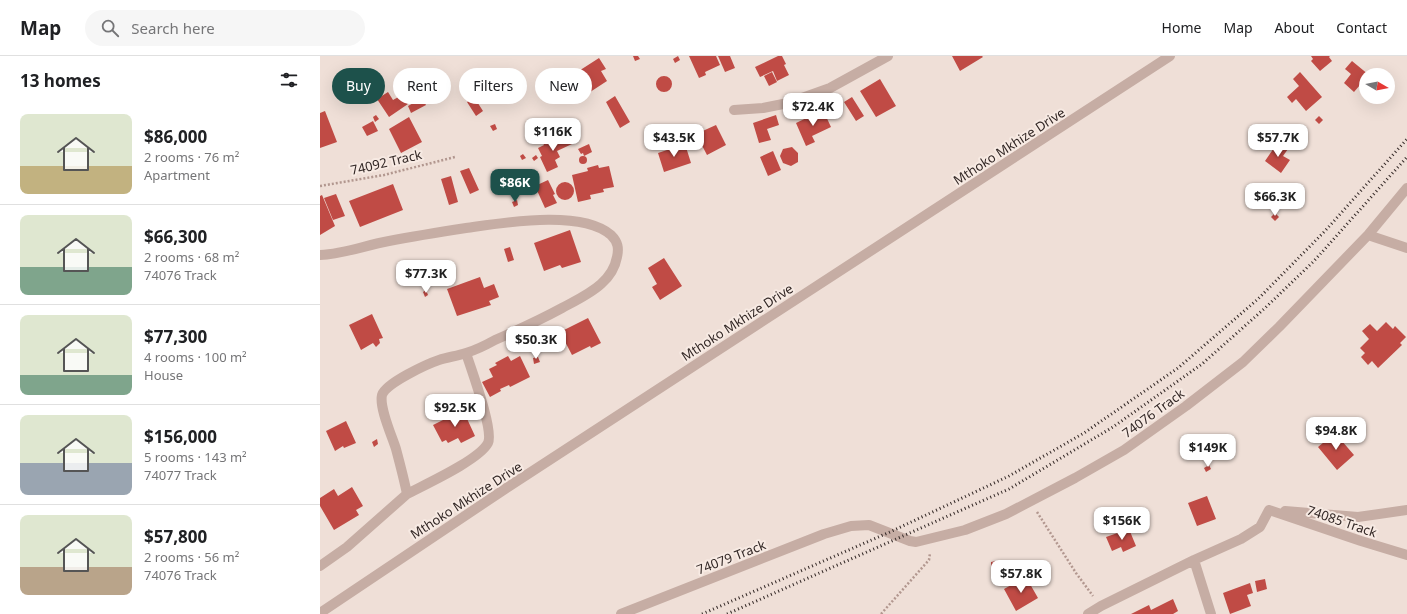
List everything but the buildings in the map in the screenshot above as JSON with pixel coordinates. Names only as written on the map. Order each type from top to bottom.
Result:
[{"type":"street","points":[[734,110],[763,108],[788,103],[830,88],[888,56]]},
{"type":"street","name":"Mthoko Mkhize Drive","points":[[320,613],[515,483],[1170,56]]},
{"type":"street","name":"74076 Track","points":[[851,526],[869,525],[916,542],[965,530],[1006,514],[1075,478],[1124,450],[1186,406],[1243,362],[1301,305],[1368,235],[1407,188]]},
{"type":"street","points":[[320,255],[440,232],[520,221],[566,220],[591,224],[606,231],[615,239],[618,245],[619,251],[611,274],[591,292],[534,323],[466,353],[439,360],[400,378],[390,385],[383,394],[383,408],[396,448],[407,494]]},
{"type":"street","points":[[1368,235],[1407,248]]},
{"type":"street","points":[[320,566],[347,547],[407,494],[457,468],[481,451],[488,442],[489,433],[486,418],[466,353]]},
{"type":"street","points":[[1088,614],[1103,610],[1194,560],[1225,547],[1260,528],[1269,510],[1358,517],[1407,510]]},
{"type":"street","name":"74085 Track","points":[[1269,510],[1407,555]]},
{"type":"street","name":"74079 Track","points":[[621,614],[824,534],[851,526]]},
{"type":"street","points":[[1194,560],[1211,614]]},
{"type":"path","name":"74092 Track","points":[[320,186],[384,175],[455,157]]},
{"type":"path","points":[[1031,501],[1076,573],[1103,610]]},
{"type":"path","points":[[881,614],[929,560],[934,538]]},
{"type":"railway","points":[[702,614],[890,532],[1009,476],[1084,433],[1178,368],[1258,299],[1325,231],[1407,139]]},
{"type":"railway","points":[[727,614],[1009,489],[1113,427],[1202,364],[1264,309],[1314,261],[1407,157]]}]
